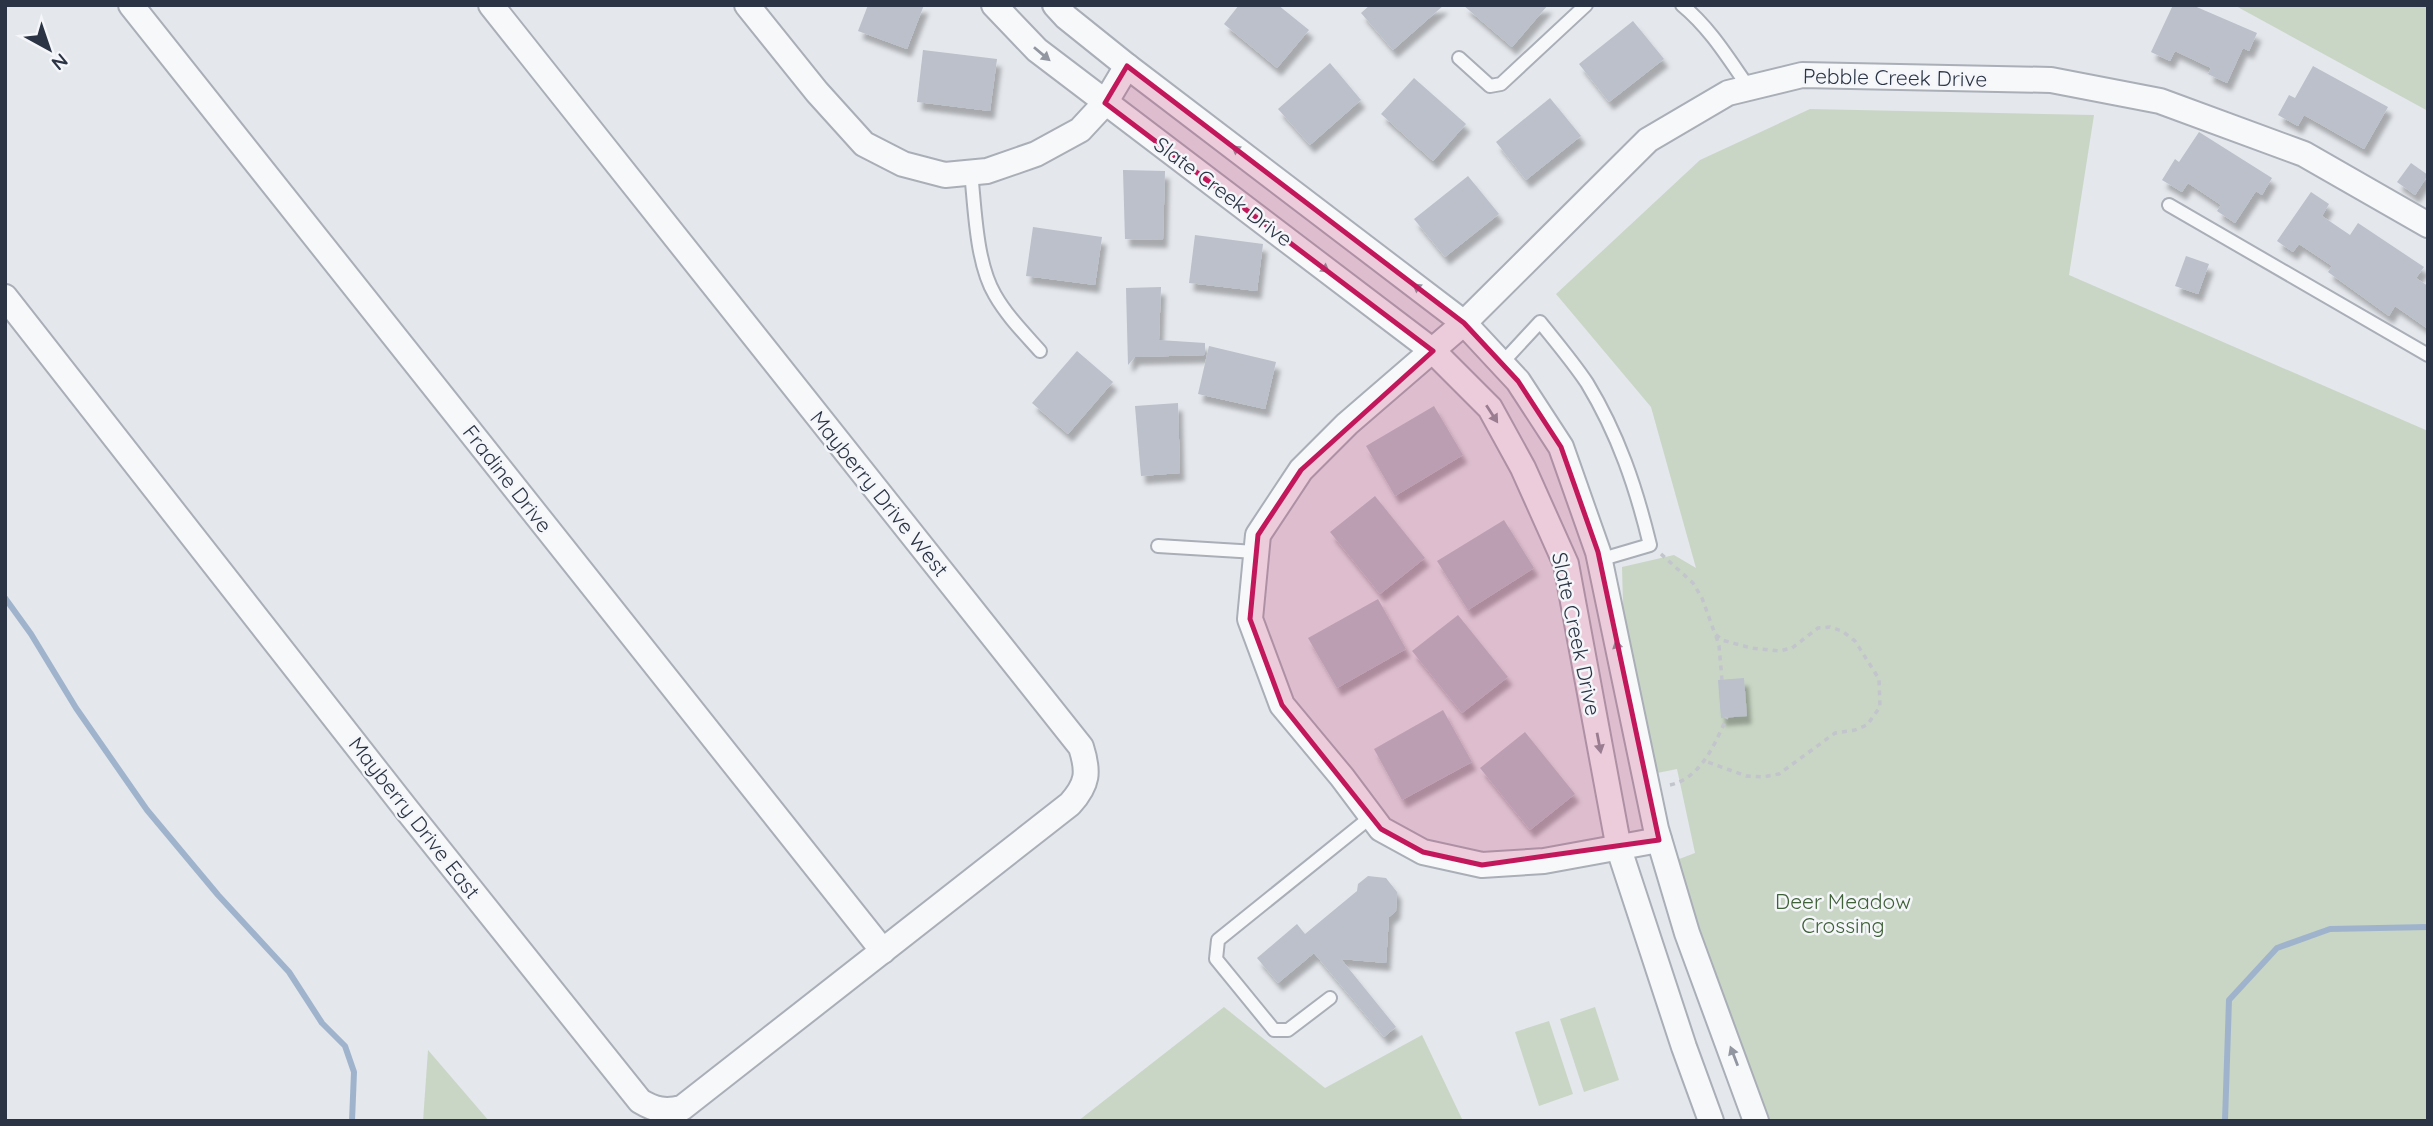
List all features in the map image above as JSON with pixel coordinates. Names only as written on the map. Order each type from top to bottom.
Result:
[{"type":"street","name":"Fradine Drive","points":[[131,5],[883,951]]},
{"type":"street","name":"Mayberry Drive West","points":[[491,5],[1081,747],[1086,763],[1086,777],[1080,793],[1070,804],[883,951]]},
{"type":"street","points":[[747,5],[817,92],[864,144],[903,164],[945,175],[987,170],[1036,154],[1080,130],[1105,103],[1127,66]]},
{"type":"street","name":"Slate Creek Drive","points":[[994,5],[1037,50],[1433,351],[1490,408],[1523,468],[1566,564],[1619,849],[1711,1121]]},
{"type":"street","name":"Slate Creek Drive","points":[[1055,5],[1127,66],[1464,323],[1518,380],[1561,447],[1599,559],[1659,840],[1687,933],[1756,1121]]},
{"type":"street","name":"Pebble Creek Drive","points":[[1659,840],[1544,860],[1482,865],[1423,852],[1381,829],[1282,705],[1250,619],[1258,535],[1301,470],[1347,424],[1464,323],[1647,141],[1728,93],[1802,75],[2051,80],[2160,100],[2304,153],[2428,225]]},
{"type":"street","name":"Mayberry Drive East","points":[[5,298],[407,810],[640,1101],[652,1109],[668,1111],[682,1108],[883,951]]},
{"type":"lane","points":[[1459,58],[1490,86],[1501,84],[1586,5]]},
{"type":"lane","points":[[1682,5],[1698,18],[1714,37],[1749,88]]},
{"type":"lane","points":[[971,172],[977,226],[989,282],[1004,308],[1040,351]]},
{"type":"lane","points":[[2169,205],[2428,355]]},
{"type":"lane","points":[[1502,363],[1540,322],[1586,382],[1619,442],[1639,498],[1650,545],[1599,559]]},
{"type":"lane","points":[[1158,546],[1256,552]]},
{"type":"lane","points":[[1331,998],[1288,1030],[1274,1030],[1216,959],[1219,940],[1371,816]]},
{"type":"path","points":[[1650,545],[1693,583],[1702,598],[1719,646],[1722,680]]},
{"type":"path","points":[[1705,761],[1746,776],[1779,774],[1835,733],[1867,725],[1880,706],[1879,679],[1862,650],[1842,631],[1830,626],[1818,628],[1792,648],[1779,651],[1751,648],[1722,640],[1715,634]]},
{"type":"path","points":[[1647,790],[1680,783],[1705,761],[1727,717]]},
{"type":"highlighted area","points":[[1127,66],[1464,323],[1518,381],[1561,447],[1598,552],[1659,840],[1482,865],[1423,852],[1381,829],[1282,705],[1250,619],[1258,535],[1301,470],[1433,351],[1105,103]]},
{"type":"green space","points":[[2234,5],[2428,5],[2428,111]]},
{"type":"green space","name":"Deer Meadow Crossing","points":[[1810,109],[2094,115],[2069,275],[2428,431],[2428,1121],[1765,1121],[1674,861],[1695,853],[1677,769],[1652,774],[1624,639],[1622,567],[1674,555],[1696,568],[1651,407],[1556,294],[1700,160]]},
{"type":"green space","points":[[1224,1007],[1325,1088],[1422,1035],[1463,1121],[1078,1121]]},
{"type":"green space","points":[[1595,1007],[1619,1080],[1584,1092],[1560,1019]]},
{"type":"green space","points":[[1549,1021],[1573,1094],[1539,1106],[1515,1032]]},
{"type":"green space","points":[[428,1050],[489,1121],[423,1121]]},
{"type":"building","points":[[868,5],[924,5],[907,49],[858,31]]},
{"type":"building","points":[[1239,5],[1278,5],[1309,30],[1277,68],[1224,24]]},
{"type":"building","points":[[1370,5],[1444,5],[1393,50],[1361,13]]},
{"type":"building","points":[[1463,5],[1548,5],[1512,47]]},
{"type":"building","points":[[2173,5],[2192,5],[2257,33],[2249,51],[2243,48],[2227,83],[2208,74],[2211,68],[2175,51],[2170,61],[2151,52]]},
{"type":"building","points":[[1633,21],[1664,59],[1609,102],[1579,64]]},
{"type":"building","points":[[923,50],[997,59],[990,111],[917,102]]},
{"type":"building","points":[[1330,63],[1361,100],[1310,145],[1278,109]]},
{"type":"building","points":[[2313,66],[2388,107],[2364,149],[2304,115],[2298,126],[2278,115],[2289,95],[2295,98]]},
{"type":"building","points":[[1414,78],[1466,124],[1433,161],[1381,114]]},
{"type":"building","points":[[1550,98],[1581,136],[1526,180],[1496,142]]},
{"type":"building","points":[[2199,132],[2272,178],[2262,195],[2256,191],[2235,223],[2217,211],[2221,205],[2188,183],[2182,192],[2162,180],[2175,159],[2179,162]]},
{"type":"building","points":[[2411,163],[2428,175],[2415,195],[2397,182]]},
{"type":"building","points":[[1123,170],[1165,171],[1163,240],[1125,239]]},
{"type":"building","points":[[1468,176],[1499,214],[1445,257],[1414,219]]},
{"type":"building","points":[[2311,192],[2329,204],[2322,216],[2350,235],[2358,223],[2424,267],[2416,278],[2428,286],[2428,329],[2395,306],[2389,316],[2328,272],[2332,266],[2299,244],[2293,252],[2277,241]]},
{"type":"building","points":[[1033,227],[1102,237],[1095,285],[1026,276]]},
{"type":"building","points":[[1195,235],[1263,244],[1257,291],[1189,283]]},
{"type":"building","points":[[2186,256],[2209,264],[2198,294],[2175,286]]},
{"type":"building","points":[[1161,287],[1159,340],[1205,343],[1205,355],[1135,357],[1128,365],[1126,288]]},
{"type":"building","points":[[1209,346],[1276,362],[1265,409],[1198,394]]},
{"type":"building","points":[[1077,351],[1113,382],[1068,434],[1032,403]]},
{"type":"building","points":[[1178,403],[1180,473],[1141,476],[1135,406]]},
{"type":"building","points":[[1434,406],[1463,455],[1395,496],[1366,446]]},
{"type":"building","points":[[1375,496],[1425,558],[1380,594],[1330,532]]},
{"type":"building","points":[[1504,520],[1534,568],[1468,610],[1437,561]]},
{"type":"building","points":[[1378,599],[1406,649],[1337,688],[1308,638]]},
{"type":"building","points":[[1458,615],[1508,677],[1462,713],[1412,651]]},
{"type":"building","points":[[1744,678],[1747,716],[1721,718],[1718,680]]},
{"type":"building","points":[[1443,710],[1472,762],[1402,800],[1374,749]]},
{"type":"building","points":[[1525,732],[1575,794],[1530,830],[1480,768]]},
{"type":"building","points":[[1368,876],[1386,878],[1397,892],[1396,911],[1389,917],[1386,963],[1341,959],[1396,1027],[1384,1037],[1314,953],[1278,983],[1257,958],[1297,924],[1305,934],[1357,891],[1358,884]]},
{"type":"waterway","points":[[5,598],[31,634],[76,708],[147,810],[218,895],[289,972],[322,1023],[345,1046],[354,1072],[352,1121]]},
{"type":"waterway","points":[[2225,1121],[2229,1000],[2277,948],[2330,929],[2428,927]]}]
